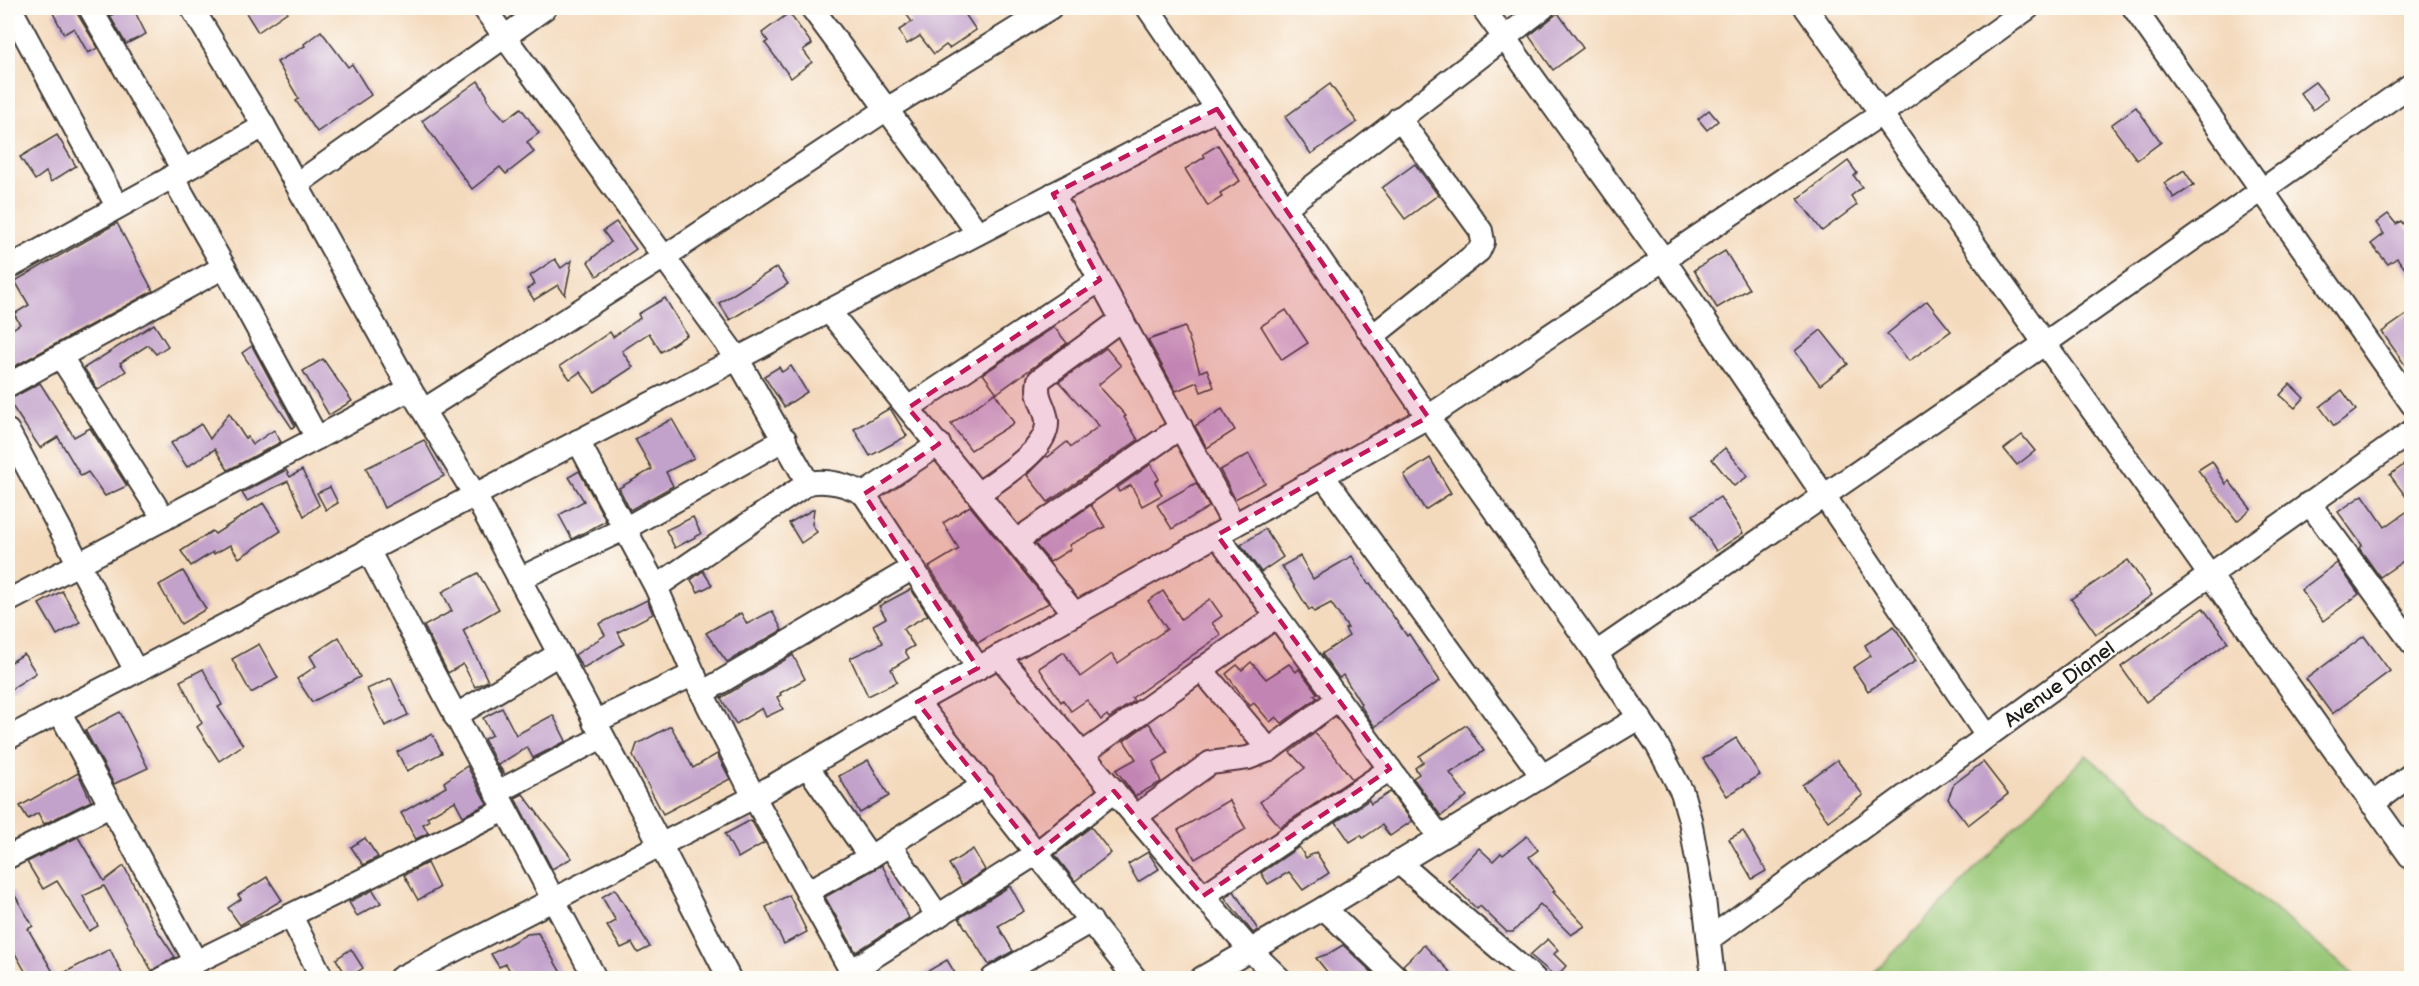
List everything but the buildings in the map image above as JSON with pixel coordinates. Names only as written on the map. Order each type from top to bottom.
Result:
[{"type":"street","points":[[90,8],[224,267],[317,438]]},
{"type":"street","points":[[192,8],[264,126],[410,389],[475,495],[729,978]]},
{"type":"street","points":[[484,8],[737,358],[808,483]]},
{"type":"street","points":[[297,184],[545,8]]},
{"type":"street","points":[[812,8],[978,233]]},
{"type":"street","points":[[424,411],[887,110],[1050,8]]},
{"type":"street","points":[[1148,8],[1428,417],[1640,717],[1671,772],[1690,820],[1713,978]]},
{"type":"street","points":[[1483,8],[1664,260],[1987,736]]},
{"type":"street","points":[[1286,207],[1543,8]]},
{"type":"street","points":[[1806,8],[2412,859]]},
{"type":"street","points":[[400,978],[754,797],[917,702],[1428,417],[1881,114],[2028,8]]},
{"type":"street","points":[[2134,8],[2412,404]]},
{"type":"street","points":[[12,10],[117,206]]},
{"type":"street","points":[[1596,653],[2044,344],[2412,84]]},
{"type":"street","points":[[8,738],[1217,108]]},
{"type":"street","points":[[1374,335],[1479,251],[1483,242],[1481,231],[1399,118]]},
{"type":"street","points":[[8,268],[264,126]]},
{"type":"street","points":[[1053,194],[1181,427],[1226,530],[1277,616],[1440,837]]},
{"type":"street","points":[[8,386],[224,267]]},
{"type":"street","points":[[908,408],[1100,280]]},
{"type":"street","points":[[828,310],[1075,614]]},
{"type":"street","points":[[978,494],[1037,448],[1046,435],[1046,414],[1036,392],[1039,380],[1122,319]]},
{"type":"street","points":[[61,357],[164,519]]},
{"type":"street","points":[[8,601],[410,389]]},
{"type":"street","points":[[1016,541],[1181,427]]},
{"type":"street","points":[[8,431],[136,671]]},
{"type":"street","name":"Avenue Dianel","points":[[1708,939],[2412,431]]},
{"type":"street","points":[[519,579],[626,528],[785,439]]},
{"type":"street","points":[[578,441],[656,587],[698,683],[754,797],[853,975],[938,916],[1037,853],[1114,791]]},
{"type":"street","points":[[864,494],[939,444]]},
{"type":"street","points":[[1323,476],[1542,776]]},
{"type":"street","points":[[656,587],[808,483],[817,481],[850,487],[864,494],[978,668]]},
{"type":"street","points":[[2309,504],[2412,643]]},
{"type":"street","points":[[368,550],[595,978]]},
{"type":"street","points":[[163,978],[291,916],[501,802],[598,730],[698,683],[913,568]]},
{"type":"street","points":[[1082,754],[1277,616]]},
{"type":"street","points":[[455,716],[559,654]]},
{"type":"street","points":[[999,656],[1203,896],[1251,951],[1279,978]]},
{"type":"street","points":[[1201,669],[1269,750]]},
{"type":"street","points":[[1135,817],[1210,764],[1248,758],[1269,750],[1338,699]]},
{"type":"street","points":[[917,702],[1135,978]]},
{"type":"street","points":[[59,711],[196,962]]},
{"type":"street","points":[[1202,978],[1324,908],[1640,717]]},
{"type":"street","points":[[807,766],[870,857]]},
{"type":"street","points":[[1203,896],[1390,769]]},
{"type":"street","points":[[2372,804],[2412,774]]},
{"type":"street","points":[[807,891],[870,857],[984,785]]},
{"type":"street","points":[[8,857],[110,806]]},
{"type":"street","points":[[890,845],[938,916]]},
{"type":"street","points":[[1398,862],[1534,978]]},
{"type":"street","points":[[1324,908],[1397,978]]},
{"type":"street","points":[[291,916],[322,978]]},
{"type":"street","points":[[993,978],[1091,921]]},
{"type":"highlighted area","points":[[1217,109],[1428,417],[1217,535],[1390,769],[1203,896],[1114,791],[1037,853],[917,702],[978,668],[864,494],[939,444],[908,408],[1100,280],[1053,194]]},
{"type":"green space","points":[[2086,755],[2358,978],[1869,978]]}]
